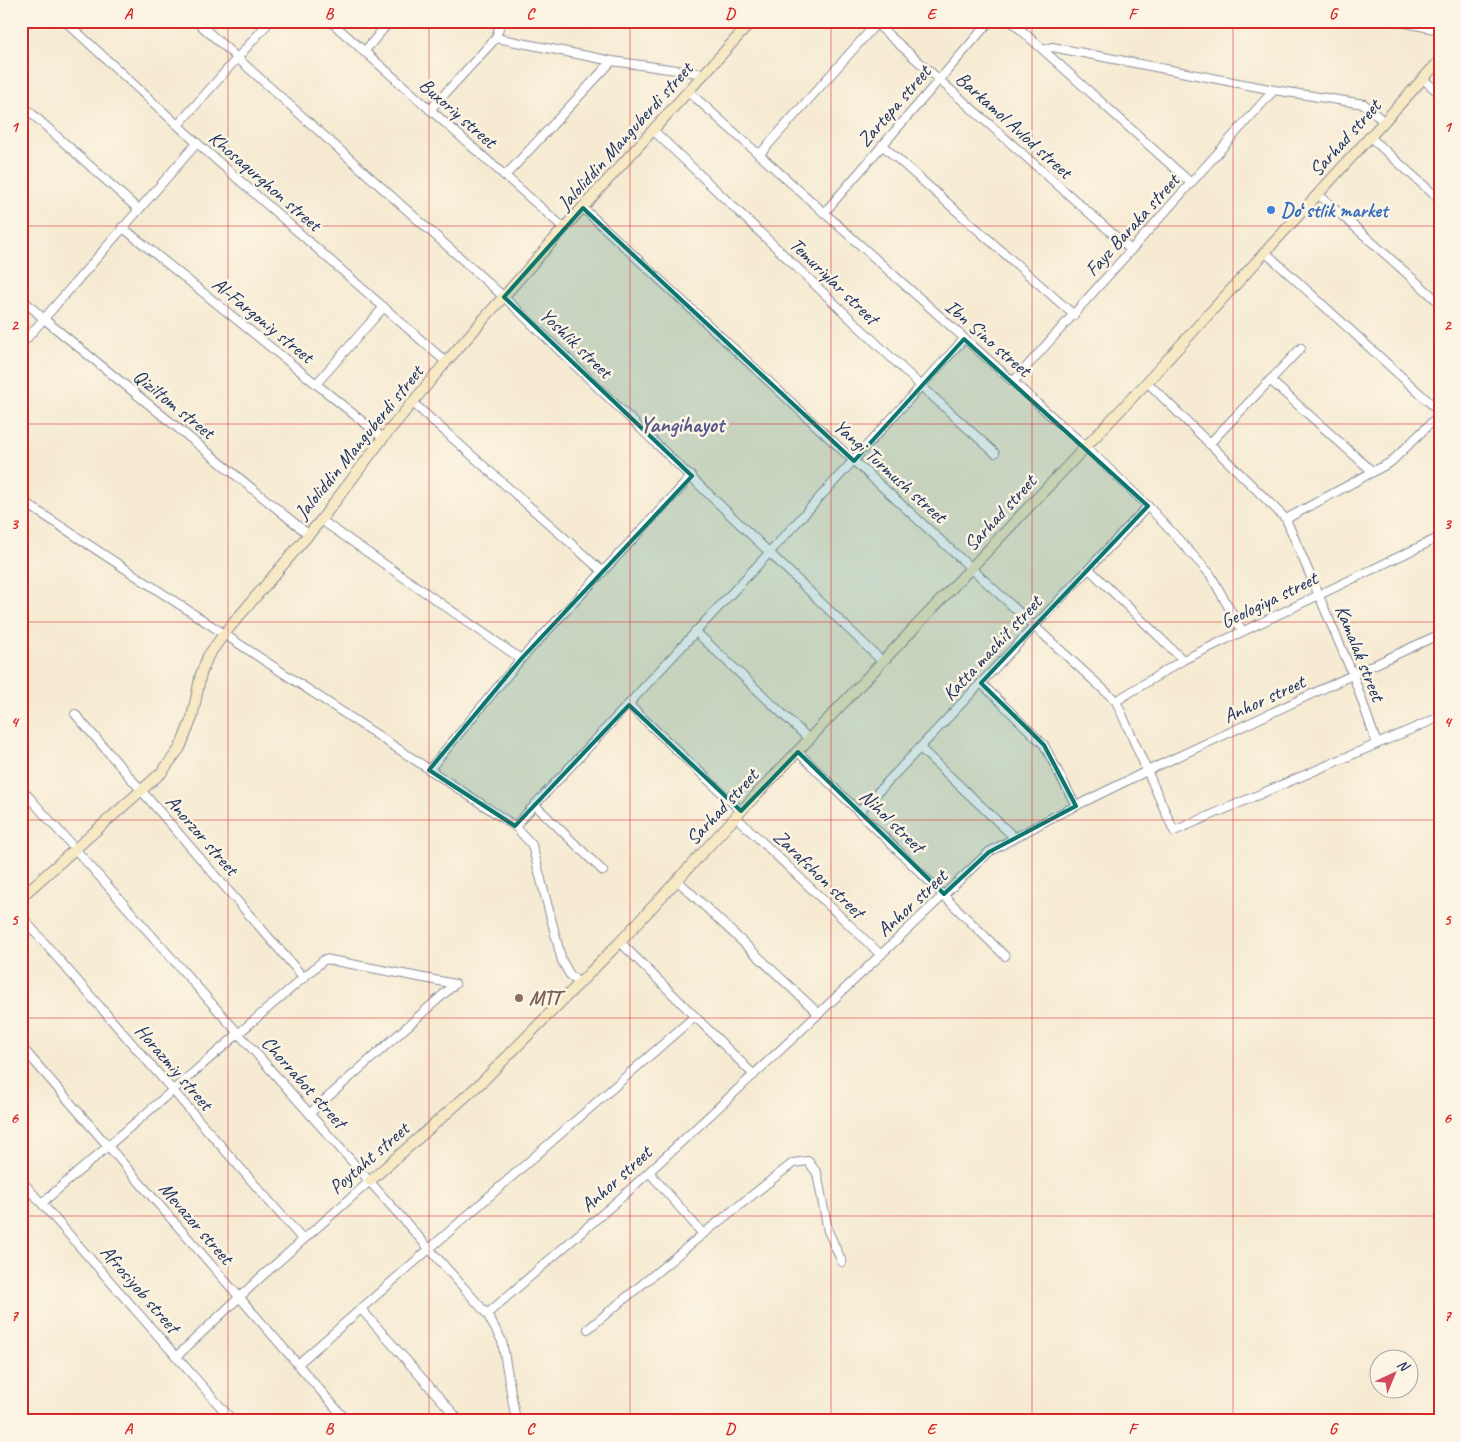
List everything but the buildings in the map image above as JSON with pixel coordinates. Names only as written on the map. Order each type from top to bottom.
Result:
[{"type":"street","name":"Khosaqurghon street","points":[[65,21],[197,143],[446,362]]},
{"type":"street","name":"Yoshlik street","points":[[196,21],[504,297],[883,662]]},
{"type":"street","points":[[178,125],[270,21]]},
{"type":"street","name":"Buxoriy street","points":[[330,21],[564,228]]},
{"type":"street","points":[[364,52],[390,21]]},
{"type":"street","points":[[430,110],[496,38],[501,21]]},
{"type":"street","name":"Jaloliddin Manguberdi street","points":[[21,897],[162,772],[180,748],[192,718],[201,674],[208,656],[224,634],[321,520],[383,438],[446,362],[564,228],[752,21]]},
{"type":"street","name":"Zartepa street","points":[[824,213],[990,21]]},
{"type":"street","points":[[1011,21],[1191,183]]},
{"type":"street","points":[[1396,21],[1440,30]]},
{"type":"street","name":"Barkamol Avlod street","points":[[759,155],[874,23],[1130,250]]},
{"type":"street","points":[[496,38],[612,61],[705,74]]},
{"type":"street","points":[[1044,50],[1052,47],[1274,90],[1364,104],[1384,122]]},
{"type":"street","name":"Sarhad street","points":[[580,984],[738,814],[1147,382],[1440,60]]},
{"type":"street","points":[[505,176],[612,61]]},
{"type":"street","points":[[1423,79],[1440,94]]},
{"type":"street","name":"Fayz Baraka street","points":[[1013,382],[1274,90]]},
{"type":"street","name":"Ibn Sino street","points":[[688,91],[1086,447],[1148,506],[1210,574],[1242,631]]},
{"type":"street","points":[[21,104],[138,209]]},
{"type":"street","name":"Temuriylar street","points":[[653,130],[921,386],[995,453]]},
{"type":"street","points":[[1370,137],[1440,200]]},
{"type":"street","points":[[21,345],[197,143]]},
{"type":"street","points":[[882,145],[1074,315]]},
{"type":"street","points":[[1318,194],[1440,303]]},
{"type":"street","name":"Yangi Turmush street","points":[[583,208],[854,461],[1116,701],[1174,831],[1377,744]]},
{"type":"street","name":"Al-Fargoniy street","points":[[122,227],[383,438]]},
{"type":"street","points":[[1265,252],[1440,413],[1391,462],[1286,519]]},
{"type":"street","name":"Qiziltom street","points":[[21,298],[44,319],[308,534]]},
{"type":"street","points":[[316,384],[384,307]]},
{"type":"street","points":[[514,826],[770,553],[964,339]]},
{"type":"street","points":[[1209,444],[1300,348]]},
{"type":"street","points":[[1270,380],[1373,472]]},
{"type":"street","name":"Kamalak street","points":[[1147,382],[1286,519],[1353,675],[1377,744]]},
{"type":"street","points":[[413,403],[603,572]]},
{"type":"street","points":[[429,770],[521,659],[692,476]]},
{"type":"street","points":[[21,500],[514,826],[532,845],[562,961],[570,975],[580,984]]},
{"type":"street","name":"Katta machit street","points":[[859,812],[1148,506]]},
{"type":"street","points":[[321,520],[521,659]]},
{"type":"street","name":"Geologiya street","points":[[1116,701],[1183,660],[1440,537]]},
{"type":"street","points":[[1088,569],[1183,660]]},
{"type":"street","points":[[695,631],[810,740]]},
{"type":"street","name":"Anhor street","points":[[487,1314],[649,1172],[989,852],[1147,771],[1440,634]]},
{"type":"street","points":[[981,684],[1044,745],[1076,806]]},
{"type":"street","name":"Zarafshon street","points":[[629,705],[881,955]]},
{"type":"street","name":"Anorzor street","points":[[75,714],[304,978]]},
{"type":"street","points":[[1377,744],[1440,717]]},
{"type":"street","points":[[920,748],[1015,838]]},
{"type":"street","name":"Nihol street","points":[[798,752],[1005,956]]},
{"type":"street","name":"Chorrabot street","points":[[21,788],[487,1314],[502,1341],[516,1421]]},
{"type":"street","points":[[535,804],[603,871]]},
{"type":"street","points":[[677,880],[819,1014]]},
{"type":"street","name":"Horazmiy street","points":[[21,916],[303,1240]]},
{"type":"street","points":[[620,942],[754,1075]]},
{"type":"street","points":[[42,1203],[325,959],[455,984],[310,1113]]},
{"type":"street","name":"Poytaht street","points":[[177,1356],[303,1240],[482,1082],[580,984]]},
{"type":"street","points":[[298,1364],[695,1016]]},
{"type":"street","name":"Mevazor street","points":[[21,1046],[347,1421]]},
{"type":"street","points":[[588,1329],[793,1163],[808,1161],[817,1173],[828,1231],[842,1262]]},
{"type":"street","points":[[649,1172],[703,1234]]},
{"type":"street","name":"Afrosiyob street","points":[[21,1180],[233,1421]]},
{"type":"street","points":[[361,1309],[460,1421]]},
{"type":"highlighted area","points":[[583,208],[854,461],[964,339],[1148,506],[981,683],[1044,745],[1076,806],[989,852],[944,894],[798,752],[741,811],[629,705],[515,826],[429,770],[521,659],[692,476],[504,297]]},
{"type":"place","name":"Doʻstlik market","points":[[1271,210]]},
{"type":"place","name":"MTT","points":[[519,998]]},
{"type":"district","name":"Yangihayot","points":[[682,425]]}]
